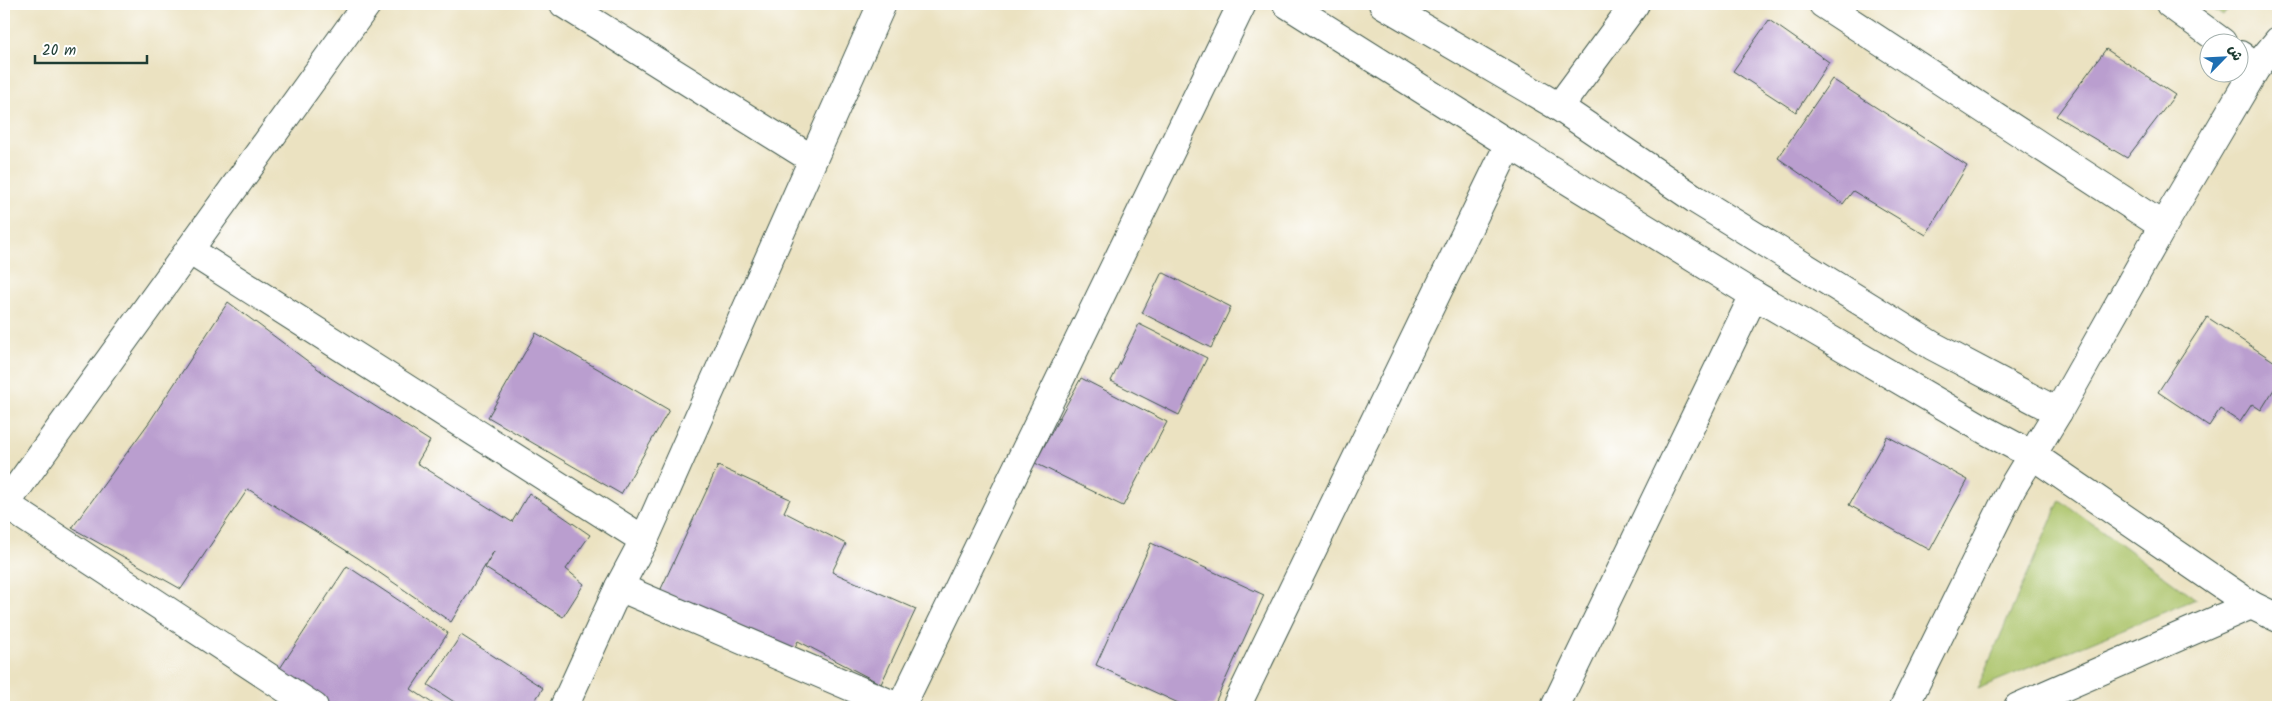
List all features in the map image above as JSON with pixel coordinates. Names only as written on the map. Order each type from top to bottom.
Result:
[{"type":"street","points":[[314,707],[4,505],[367,4]]},
{"type":"street","points":[[564,4],[812,160]]},
{"type":"street","points":[[564,707],[619,587],[644,540],[882,4]]},
{"type":"street","points":[[619,587],[900,707],[1242,4]]},
{"type":"street","points":[[1287,4],[1754,295],[1987,432],[2032,455],[2251,605],[2278,618]]},
{"type":"street","points":[[1383,4],[1558,107],[1696,199],[1933,346],[2058,412]]},
{"type":"street","points":[[1558,107],[1635,4]]},
{"type":"street","points":[[1823,4],[2163,226]]},
{"type":"street","points":[[2170,4],[2208,32]]},
{"type":"street","points":[[2250,60],[2278,41]]},
{"type":"street","points":[[1904,707],[2012,488],[2058,412],[2163,226],[2237,82]]},
{"type":"street","points":[[1236,707],[1509,144]]},
{"type":"street","points":[[190,250],[644,540]]},
{"type":"street","points":[[1555,707],[1754,295]]},
{"type":"street","points":[[2018,707],[2251,605]]},
{"type":"green space","points":[[2206,4],[2231,4],[2223,16]]},
{"type":"green space","points":[[2060,500],[2196,599],[1977,689]]},
{"type":"building","points":[[1769,20],[1829,62],[1796,112],[1733,71]]},
{"type":"building","points":[[2106,49],[2175,95],[2127,158],[2056,116]]},
{"type":"building","points":[[1832,79],[1967,166],[1926,235],[1853,191],[1843,204],[1778,158]]},
{"type":"building","points":[[1162,272],[1231,307],[1211,348],[1142,313]]},
{"type":"building","points":[[228,302],[329,377],[430,441],[417,463],[512,522],[529,493],[590,535],[566,569],[584,584],[563,617],[485,568],[494,551],[451,622],[358,558],[248,489],[181,589],[72,528],[150,421]]},
{"type":"building","points":[[2207,317],[2278,364],[2278,383],[2261,410],[2252,404],[2240,422],[2220,409],[2209,426],[2158,392]]},
{"type":"building","points":[[1139,324],[1207,358],[1179,415],[1111,381]]},
{"type":"building","points":[[536,333],[669,410],[621,494],[488,417]]},
{"type":"building","points":[[1081,378],[1167,422],[1123,506],[1035,463]]},
{"type":"building","points":[[1887,436],[1968,480],[1930,550],[1849,505]]},
{"type":"building","points":[[718,466],[790,499],[784,512],[846,544],[832,572],[916,609],[881,684],[798,641],[793,651],[660,591]]},
{"type":"building","points":[[1151,543],[1264,595],[1213,707],[1187,707],[1096,665]]},
{"type":"building","points":[[347,566],[448,633],[411,689],[438,707],[329,707],[277,673]]},
{"type":"building","points":[[461,635],[543,688],[531,707],[462,707],[428,685]]}]
